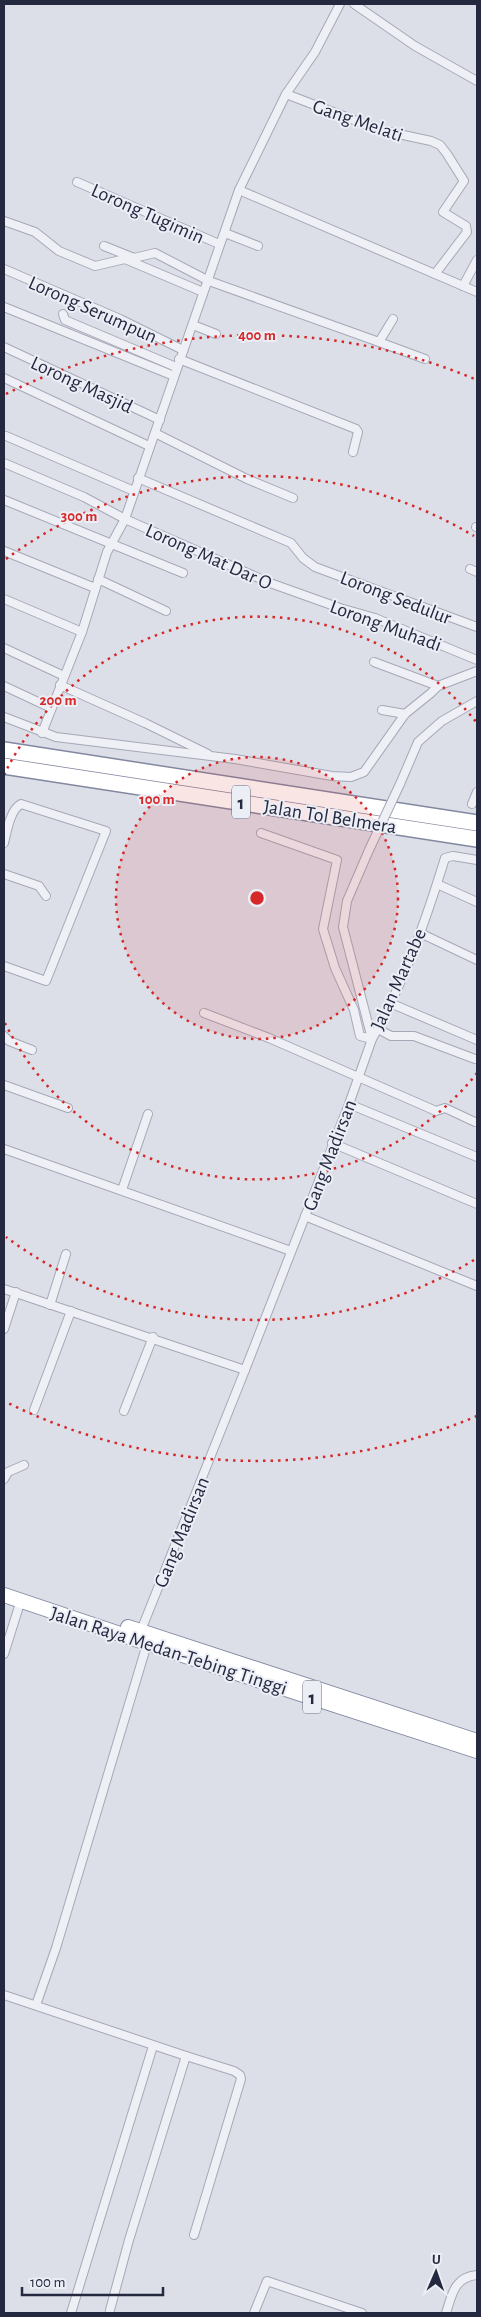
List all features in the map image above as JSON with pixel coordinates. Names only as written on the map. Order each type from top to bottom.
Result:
[{"type":"highway","name":"Jalan Tol Belmera","points":[[4,750],[477,823]]},
{"type":"highway","name":"Jalan Tol Belmera","points":[[4,766],[477,839]]},
{"type":"highway","name":"Jalan Raya Medan-Tebing Tinggi","points":[[4,1586],[141,1638],[477,1751]]},
{"type":"highway","name":"Jalan Raya Medan-Tebing Tinggi","points":[[4,1595],[477,1741]]},
{"type":"street","points":[[42,733],[82,632],[98,579],[124,518],[155,434],[239,190],[286,94],[315,52],[340,4]]},
{"type":"street","points":[[354,4],[416,46],[477,81]]},
{"type":"street","name":"Gang Melati","points":[[286,94],[380,130],[431,140],[440,145],[464,181],[444,209],[444,215],[467,228],[464,236],[435,274]]},
{"type":"street","name":"Lorong Tugimin","points":[[77,182],[219,244]]},
{"type":"street","points":[[239,190],[477,292]]},
{"type":"street","points":[[4,221],[35,232],[59,251],[85,263],[101,266],[125,259],[203,292]]},
{"type":"street","points":[[225,233],[258,246]]},
{"type":"street","points":[[104,246],[134,258],[155,253],[208,281],[425,359]]},
{"type":"street","points":[[463,286],[477,260]]},
{"type":"street","name":"Lorong Serumpun","points":[[4,269],[120,319],[183,350]]},
{"type":"street","points":[[4,307],[174,376]]},
{"type":"street","points":[[63,314],[65,320],[356,429],[358,432],[353,452]]},
{"type":"street","points":[[379,342],[393,319]]},
{"type":"street","points":[[193,325],[216,334]]},
{"type":"street","name":"Lorong Masjid","points":[[4,347],[160,420]]},
{"type":"street","points":[[4,378],[149,446]]},
{"type":"street","points":[[155,434],[247,479],[293,498]]},
{"type":"street","points":[[6,436],[134,491]]},
{"type":"street","name":"Lorong Mat Dar O","points":[[4,463],[294,592]]},
{"type":"street","name":"Lorong Sedulur","points":[[138,478],[291,543],[303,558],[315,567],[477,628]]},
{"type":"street","points":[[4,500],[183,572]]},
{"type":"street","points":[[4,551],[95,588]]},
{"type":"street","points":[[98,579],[166,611]]},
{"type":"street","name":"Lorong Muhadi","points":[[294,592],[375,618],[477,660]]},
{"type":"street","points":[[4,599],[82,632]]},
{"type":"street","points":[[4,648],[64,676]]},
{"type":"street","points":[[374,662],[438,686]]},
{"type":"street","points":[[4,717],[56,737],[139,749],[211,756],[332,776],[352,777],[364,772],[406,714],[438,686],[477,671]]},
{"type":"street","points":[[60,685],[145,723],[211,756]]},
{"type":"street","points":[[4,686],[51,708]]},
{"type":"street","points":[[372,1039],[343,926],[347,901],[418,742],[442,722],[477,701]]},
{"type":"street","points":[[382,710],[406,714]]},
{"type":"street","points":[[472,804],[477,792]]},
{"type":"street","points":[[4,843],[13,815],[17,806],[21,804],[106,831],[46,981],[4,966]]},
{"type":"street","name":"Jalan Martabe","points":[[261,833],[337,860],[323,929],[335,968],[354,1010],[360,1036],[372,1039],[390,1003],[420,933],[445,858],[453,856],[477,860]]},
{"type":"street","points":[[4,874],[39,886],[46,896]]},
{"type":"street","points":[[437,884],[477,902]]},
{"type":"street","points":[[420,933],[477,960]]},
{"type":"street","points":[[390,1003],[477,1040]]},
{"type":"street","points":[[204,1013],[269,1038],[436,1111],[445,1108],[475,1122]]},
{"type":"street","points":[[378,1029],[391,1036],[414,1036],[475,1059]]},
{"type":"street","points":[[4,1036],[9,1041],[32,1050]]},
{"type":"street","name":"Gang Madirsan","points":[[36,2005],[56,1948],[141,1638],[332,1143],[349,1104],[372,1039]]},
{"type":"street","points":[[4,1085],[68,1108]]},
{"type":"street","points":[[349,1104],[477,1157]]},
{"type":"street","points":[[122,1190],[148,1114]]},
{"type":"street","points":[[332,1143],[477,1204]]},
{"type":"street","points":[[4,1149],[291,1251]]},
{"type":"street","points":[[305,1216],[477,1286]]},
{"type":"street","points":[[50,1305],[66,1254]]},
{"type":"street","points":[[4,1288],[71,1312],[153,1337],[245,1370]]},
{"type":"street","points":[[4,1329],[16,1292]]},
{"type":"street","points":[[34,1410],[71,1312]]},
{"type":"street","points":[[124,1411],[153,1337]]},
{"type":"street","points":[[4,1479],[8,1472],[24,1465]]},
{"type":"street","points":[[4,1654],[20,1600]]},
{"type":"street","points":[[4,1995],[153,2046],[234,2071],[240,2075],[241,2079],[194,2235]]},
{"type":"street","points":[[71,2313],[153,2046]]},
{"type":"street","points":[[110,2310],[129,2240],[186,2056]]},
{"type":"street","points":[[446,2313],[456,2284],[464,2278],[477,2275]]},
{"type":"street","points":[[254,2313],[267,2281],[356,2312]]}]
